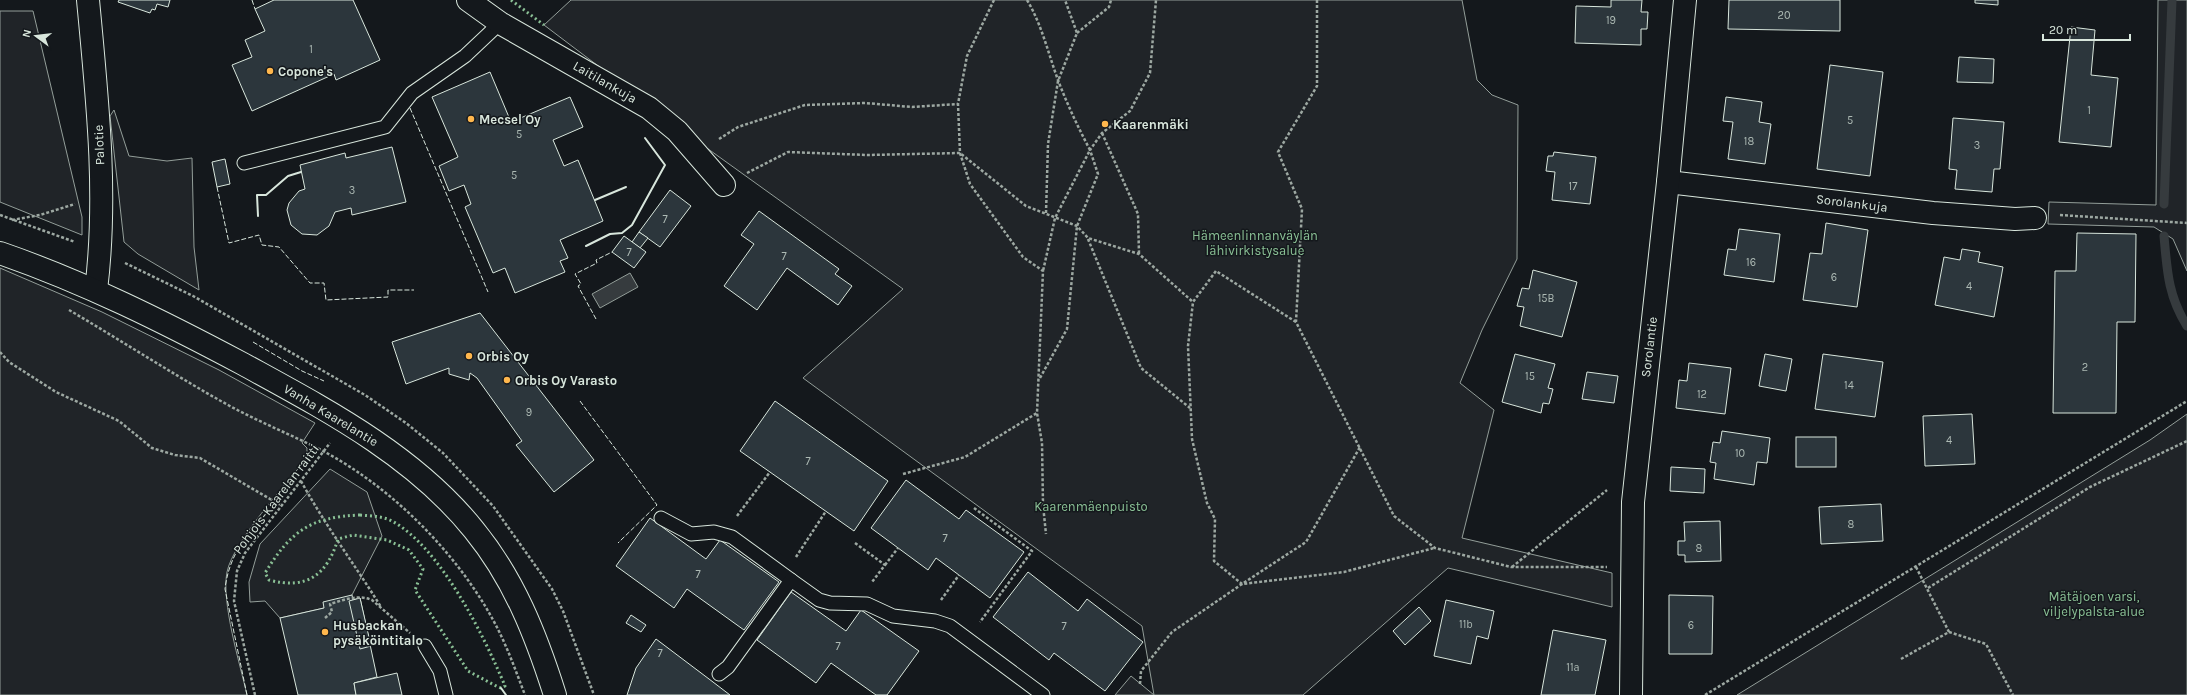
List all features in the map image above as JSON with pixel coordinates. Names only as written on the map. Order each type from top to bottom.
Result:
[{"type":"street","name":"Palotie","points":[[88,0],[96,91],[100,179],[101,252],[96,290]]},
{"type":"street","name":"Laitilankuja","points":[[468,0],[500,23],[650,108],[678,131],[699,153],[724,185]]},
{"type":"street","name":"Sorolantie","points":[[1631,695],[1633,502],[1668,182],[1685,0]]},
{"type":"street","name":"Sorolankuja","points":[[1668,182],[1933,213],[2015,220],[2035,218]]},
{"type":"street","name":"Vanha Kaarelantie","points":[[0,253],[96,290],[227,356],[346,423],[390,452],[420,476],[473,529],[497,562],[515,592],[530,625],[555,695]]},
{"type":"lane","points":[[244,163],[385,127],[412,93],[465,56],[500,23]]},
{"type":"lane","points":[[661,518],[691,534],[714,532],[732,537],[819,600],[830,603],[858,602],[867,604],[892,616],[935,621],[950,626],[1043,695]]},
{"type":"lane","points":[[719,674],[728,667],[791,580]]},
{"type":"lane","points":[[425,646],[440,671],[446,695]]},
{"type":"path","points":[[994,0],[967,56],[958,104],[960,153],[970,184],[1023,257],[1043,271]]},
{"type":"path","points":[[1027,0],[1037,18],[1058,81],[1075,122],[1090,150],[1098,174],[1077,226],[1067,330],[1040,379]]},
{"type":"path","points":[[1065,0],[1077,33]]},
{"type":"path","points":[[1046,213],[1048,144],[1058,81],[1077,33],[1109,7],[1111,0]]},
{"type":"path","points":[[1046,534],[1043,505],[1042,443],[1037,413],[1040,379],[1043,271],[1056,218],[1090,150],[1102,133],[1130,111],[1150,73],[1156,0]]},
{"type":"path","points":[[1317,0],[1317,86],[1278,152],[1302,209],[1296,322],[1394,516],[1435,548],[1511,567],[1632,567]]},
{"type":"path","points":[[699,153],[738,127],[805,105],[865,103],[912,107],[958,104]]},
{"type":"path","points":[[1102,133],[1138,214],[1139,254]]},
{"type":"path","points":[[724,185],[788,152],[868,155],[960,153],[1026,206],[1077,226],[1088,238],[1141,368],[1191,408]]},
{"type":"path","points":[[12,220],[40,215],[73,205],[88,196],[100,179]]},
{"type":"path","points":[[0,215],[101,252]]},
{"type":"path","points":[[2035,218],[2053,215],[2187,223]]},
{"type":"path","points":[[1088,238],[1139,254],[1193,302]]},
{"type":"path","points":[[1296,322],[1216,271],[1193,302],[1188,346],[1192,439],[1207,503],[1215,519],[1214,562],[1242,584],[1344,572],[1435,548]]},
{"type":"path","points":[[68,310],[229,405],[324,452],[371,482],[415,519],[465,575],[492,618],[512,660],[525,695]]},
{"type":"path","points":[[0,352],[9,362],[56,392],[120,421],[152,448],[200,458],[282,506]]},
{"type":"path","name":"Pohjois-Kaarelan raitti","points":[[255,695],[234,601],[237,571],[245,553],[324,452],[365,395]]},
{"type":"path","points":[[1705,695],[2187,401]]},
{"type":"path","points":[[903,474],[965,456],[1037,413]]},
{"type":"path","points":[[1928,588],[2090,487],[2187,441]]},
{"type":"path","points":[[1140,684],[1141,671],[1172,632],[1306,542],[1360,447]]},
{"type":"path","points":[[1511,567],[1637,466]]},
{"type":"path","points":[[736,518],[770,472]]},
{"type":"path","points":[[301,481],[322,520],[338,539],[348,559],[381,607]]},
{"type":"path","points":[[968,638],[1032,551],[974,508]]},
{"type":"path","points":[[796,556],[826,511]]},
{"type":"path","points":[[855,543],[885,565]]},
{"type":"path","points":[[858,602],[898,548]]},
{"type":"path","points":[[1916,567],[1949,632],[1986,644],[2013,695]]},
{"type":"path","points":[[940,602],[959,575]]},
{"type":"path","points":[[325,618],[332,612],[330,604],[352,598],[365,597],[381,607],[425,646]]},
{"type":"path","points":[[1901,659],[1949,632]]},
{"type":"green space","name":"Hämeenlinnanväylän lähivirkistysalue","points":[[571,0],[1462,0],[1477,80],[1492,95],[1518,105],[1517,259],[1482,330],[1460,383],[1494,410],[1462,538],[1612,573],[1612,607],[1448,568],[1303,695],[1154,695],[1142,626],[803,378],[903,289],[704,146],[544,25]]},
{"type":"green space","points":[[2158,0],[2187,0],[2187,271],[2173,239],[2154,227],[2048,224],[2049,202],[2156,205]]},
{"type":"green space","points":[[0,11],[33,11],[82,217],[82,235],[0,202]]},
{"type":"green space","points":[[114,110],[129,156],[167,161],[192,158],[194,247],[199,290],[138,254],[124,242],[110,116]]},
{"type":"green space","points":[[0,268],[102,312],[219,370],[315,423],[302,443],[307,448],[307,458],[249,530],[231,560],[227,572],[226,585],[229,616],[247,695],[0,695]]},
{"type":"green space","name":"Mätäjoen varsi, viljelypalsta-alue","points":[[2187,414],[2187,695],[1737,695],[2150,440]]},
{"type":"green space","points":[[330,469],[367,492],[382,536],[352,595],[324,608],[280,618],[265,601],[250,602],[249,582],[260,544]]},
{"type":"green space","points":[[1131,676],[1154,695],[1115,695]]},
{"type":"shaded area","points":[[630,273],[638,287],[600,308],[592,294]]},
{"type":"building","points":[[119,0],[170,0],[168,7],[157,4],[155,10],[152,9],[150,13],[118,2]]},
{"type":"building","points":[[274,0],[353,0],[380,60],[336,80],[334,74],[252,111],[232,65],[252,57],[245,40],[265,31],[255,9]]},
{"type":"building","points":[[1611,0],[1642,0],[1641,12],[1648,12],[1647,29],[1641,29],[1641,45],[1575,43],[1576,6],[1611,7]]},
{"type":"building","points":[[1729,0],[1840,0],[1840,31],[1728,29]]},
{"type":"building","points":[[1975,0],[1998,0],[1998,5],[1975,3]]},
{"type":"building","points":[[2071,27],[2095,30],[2091,75],[2118,78],[2111,147],[2059,142]]},
{"type":"building","points":[[1959,57],[1994,59],[1993,83],[1957,82]]},
{"type":"building","points":[[1830,65],[1883,72],[1870,176],[1817,169]]},
{"type":"building","points":[[490,72],[511,122],[570,97],[583,127],[553,140],[564,166],[578,160],[603,221],[560,240],[568,258],[560,261],[565,272],[515,293],[505,268],[493,273],[465,207],[471,204],[464,185],[449,191],[439,166],[458,157],[432,97]]},
{"type":"building","points":[[1726,97],[1762,102],[1759,122],[1771,124],[1765,164],[1728,159],[1733,122],[1723,121]]},
{"type":"building","points":[[1953,118],[2004,122],[2000,169],[1994,169],[1992,192],[1955,189],[1957,170],[1949,169]]},
{"type":"building","points":[[392,147],[406,202],[352,215],[351,208],[335,212],[329,226],[317,235],[302,234],[291,225],[287,210],[289,203],[299,191],[305,189],[300,165],[345,153],[346,158]]},
{"type":"building","points":[[1554,152],[1596,157],[1590,204],[1552,200],[1555,172],[1546,171],[1548,156],[1553,156]]},
{"type":"building","points":[[225,159],[230,184],[217,187],[212,162]]},
{"type":"building","points":[[670,190],[691,206],[660,247],[639,232]]},
{"type":"building","points":[[759,211],[839,269],[835,274],[852,286],[838,305],[787,268],[757,310],[724,286],[754,244],[741,235]]},
{"type":"building","points":[[1826,223],[1868,230],[1857,307],[1803,300],[1810,253],[1822,254]]},
{"type":"building","points":[[1739,229],[1780,234],[1774,282],[1724,275],[1728,249],[1736,250]]},
{"type":"building","points":[[639,232],[648,238],[640,248],[632,242]]},
{"type":"building","points":[[2077,233],[2136,234],[2135,322],[2117,322],[2116,413],[2053,413],[2055,271],[2076,271]]},
{"type":"building","points":[[624,236],[646,252],[634,268],[612,252]]},
{"type":"building","points":[[1962,249],[1980,252],[1978,262],[2003,267],[1994,317],[1935,305],[1944,257],[1960,260]]},
{"type":"building","points":[[1533,270],[1577,282],[1562,337],[1520,326],[1524,307],[1517,306],[1522,288],[1529,289]]},
{"type":"building","points":[[480,313],[594,460],[554,492],[516,445],[522,441],[477,378],[470,373],[469,380],[449,374],[449,368],[406,384],[392,342]]},
{"type":"building","points":[[1515,354],[1555,364],[1548,388],[1553,389],[1549,404],[1543,403],[1541,413],[1502,402]]},
{"type":"building","points":[[1765,354],[1792,359],[1786,391],[1759,386]]},
{"type":"building","points":[[1823,354],[1883,362],[1875,417],[1815,409]]},
{"type":"building","points":[[1689,363],[1731,368],[1725,414],[1676,408],[1679,380],[1687,381]]},
{"type":"building","points":[[1587,372],[1618,376],[1614,403],[1582,399]]},
{"type":"building","points":[[775,401],[888,481],[854,531],[740,451]]},
{"type":"building","points":[[1972,414],[1975,464],[1925,466],[1923,416]]},
{"type":"building","points":[[1722,431],[1770,438],[1767,463],[1757,462],[1754,485],[1714,479],[1716,463],[1710,462],[1713,442],[1720,443]]},
{"type":"building","points":[[1796,437],[1836,437],[1836,467],[1796,467]]},
{"type":"building","points":[[1671,467],[1705,469],[1704,493],[1670,491]]},
{"type":"building","points":[[906,480],[959,519],[966,510],[1024,552],[990,598],[936,558],[928,570],[871,528]]},
{"type":"building","points":[[1881,504],[1883,541],[1821,544],[1819,507]]},
{"type":"building","points":[[650,518],[706,559],[720,540],[779,582],[744,630],[687,589],[674,608],[616,566]]},
{"type":"building","points":[[1720,521],[1721,561],[1685,562],[1685,555],[1678,555],[1678,541],[1685,541],[1684,522]]},
{"type":"building","points":[[1028,572],[1078,611],[1087,599],[1143,642],[1105,691],[1054,653],[1049,660],[993,617]]},
{"type":"building","points":[[791,592],[846,631],[861,610],[919,651],[887,695],[876,695],[831,663],[816,683],[757,640]]},
{"type":"building","name":"Husbackan pysäköintitalo","points":[[352,595],[353,600],[360,598],[377,677],[354,683],[356,695],[298,695],[280,618],[324,608],[323,602]]},
{"type":"building","points":[[1669,595],[1713,596],[1712,654],[1669,654]]},
{"type":"building","points":[[360,598],[371,646],[360,649],[349,601]]},
{"type":"building","points":[[1446,600],[1494,611],[1488,639],[1477,636],[1471,664],[1434,656]]},
{"type":"building","points":[[1419,607],[1431,621],[1405,645],[1393,631]]},
{"type":"building","points":[[631,615],[646,625],[641,632],[626,623]]},
{"type":"building","points":[[1553,630],[1606,640],[1595,695],[1541,695]]},
{"type":"building","points":[[656,639],[730,695],[627,695],[636,668]]},
{"type":"building","points":[[397,673],[402,695],[356,695],[354,683]]},
{"type":"waterway","points":[[2164,204],[2172,0]]},
{"type":"waterway","points":[[2164,236],[2172,293],[2187,326]]},
{"type":"hedge","points":[[511,0],[544,25]]},
{"type":"hedge","points":[[360,515],[380,517],[392,521],[410,534],[427,551],[444,572],[473,619],[505,686],[501,688],[498,687],[468,671],[415,590],[423,569],[409,550],[387,540],[353,535],[338,539],[328,562],[314,577],[305,581],[294,583],[282,583],[269,580],[265,573],[274,559],[284,546],[304,529],[315,523],[328,519],[360,515]]},
{"type":"fence","points":[[252,0],[255,9]]},
{"type":"fence","points":[[410,108],[488,292]]},
{"type":"fence","points":[[217,187],[229,243],[259,235],[262,245],[279,247],[310,283],[324,283],[326,300],[388,297],[388,290],[414,290]]},
{"type":"fence","points":[[596,319],[578,286],[581,284],[575,274],[597,263],[596,260],[612,252]]},
{"type":"fence","points":[[253,342],[302,371],[324,381]]},
{"type":"fence","points":[[580,401],[657,505],[618,543]]},
{"type":"fence","points":[[247,695],[225,589],[226,580],[235,555],[255,524]]},
{"type":"wall","points":[[586,246],[610,234],[622,233],[632,225],[665,165],[645,138]]},
{"type":"wall","points":[[258,216],[257,195],[266,195],[288,176],[301,172]]},
{"type":"wall","points":[[595,200],[626,187]]},
{"type":"wall","points":[[501,688],[506,695]]},
{"type":"place","name":"Copone's","points":[[270,71]]},
{"type":"place","name":"Mecsel Oy","points":[[471,119]]},
{"type":"place","name":"Kaarenmäki","points":[[1105,124]]},
{"type":"place","name":"Orbis Oy","points":[[469,356]]},
{"type":"place","name":"Orbis Oy Varasto","points":[[507,380]]},
{"type":"place","name":"Husbackan pysäköintitalo","points":[[325,632]]},
{"type":"park label","name":"Kaarenmäenpuisto","points":[[1091,506]]}]
